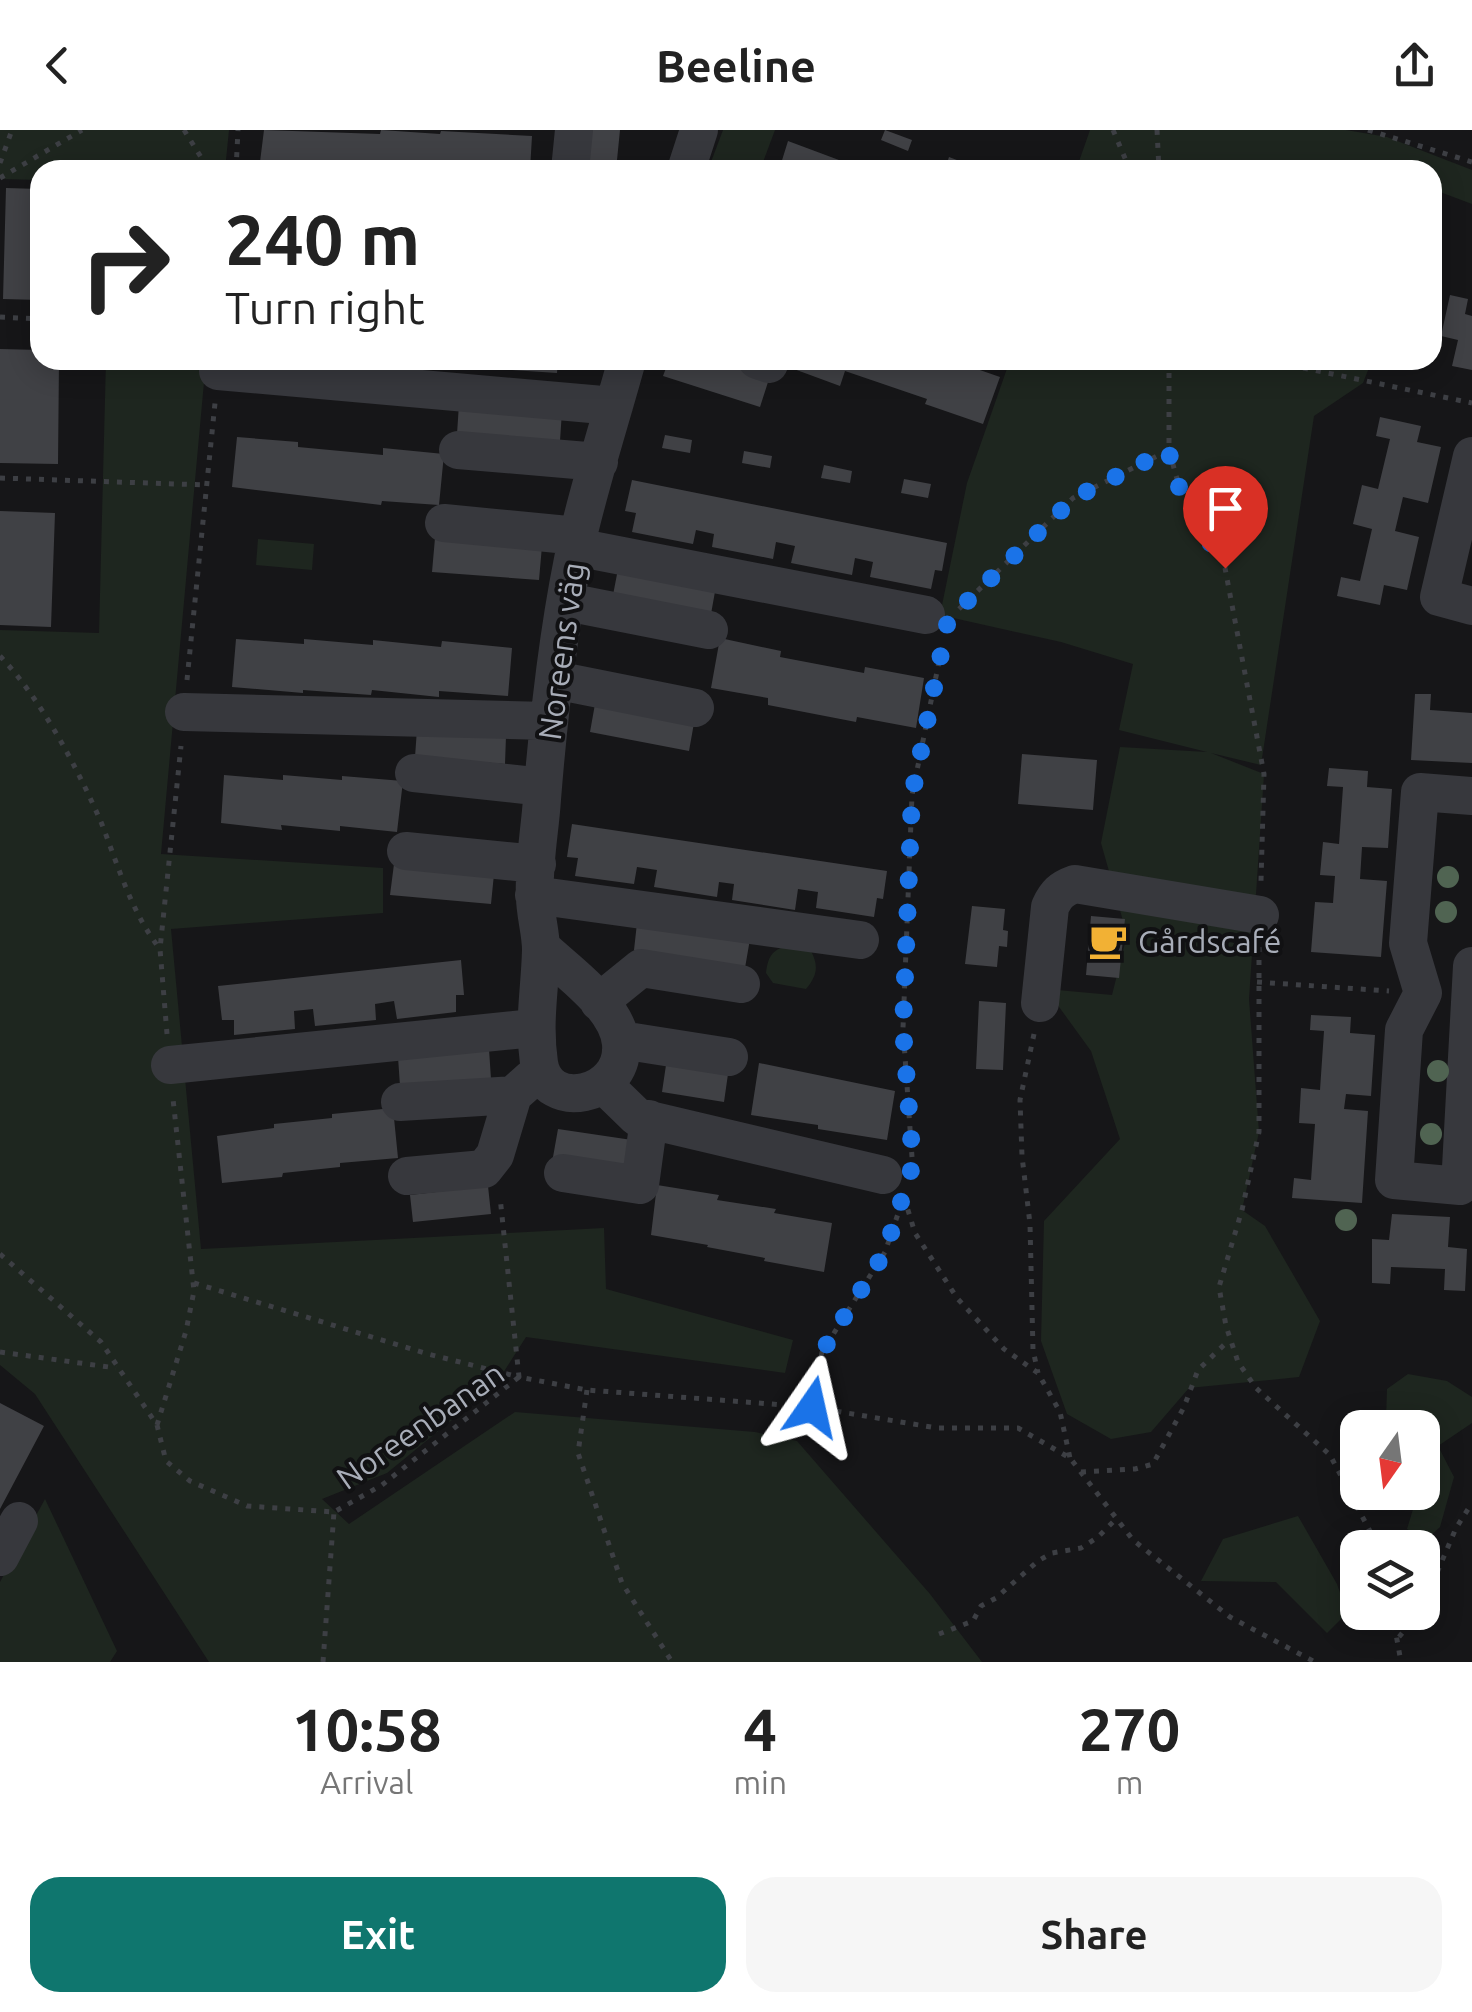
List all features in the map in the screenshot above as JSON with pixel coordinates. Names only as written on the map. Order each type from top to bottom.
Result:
[{"type":"street","points":[[571,160],[574,130]]},
{"type":"street","points":[[690,160],[700,130]]},
{"type":"street","name":"Noreens väg","points":[[527,1083],[541,947],[536,880],[548,721],[577,542],[625,370]]},
{"type":"street","points":[[218,371],[614,406]]},
{"type":"street","points":[[458,450],[598,462]]},
{"type":"street","points":[[1472,456],[1439,598],[1472,606]]},
{"type":"street","points":[[444,523],[577,542],[937,617]]},
{"type":"street","points":[[568,602],[709,630]]},
{"type":"street","points":[[554,680],[695,708]]},
{"type":"street","points":[[184,712],[548,721]]},
{"type":"street","points":[[414,774],[543,787]]},
{"type":"street","points":[[1423,994],[1472,986],[1460,1186],[1394,1180],[1404,1030],[1423,994],[1408,944],[1420,792],[1472,796]]},
{"type":"street","points":[[406,851],[536,880],[860,940]]},
{"type":"street","points":[[1040,1003],[1050,907],[1064,888],[1075,884],[1260,915]]},
{"type":"street","points":[[400,1102],[527,1083],[571,1093],[590,1093],[604,1085],[615,1071],[622,1051],[620,1030],[599,1002],[541,947]]},
{"type":"street","points":[[599,1002],[641,968],[741,984]]},
{"type":"street","points":[[170,1065],[534,1028]]},
{"type":"street","points":[[620,1040],[729,1057]]},
{"type":"street","points":[[406,1176],[484,1170],[495,1155],[527,1083]]},
{"type":"street","points":[[604,1085],[638,1116],[649,1120],[902,1179]]},
{"type":"street","points":[[563,1173],[640,1185],[649,1120]]},
{"type":"street","points":[[0,1557],[20,1521]]},
{"type":"path","points":[[0,164],[12,130]]},
{"type":"path","points":[[31,160],[82,130]]},
{"type":"path","points":[[184,130],[203,160]]},
{"type":"path","points":[[236,160],[238,130]]},
{"type":"path","points":[[1113,130],[1126,160]]},
{"type":"path","points":[[1156,130],[1158,160]]},
{"type":"path","points":[[1368,130],[1472,162]]},
{"type":"path","points":[[0,178],[30,160]]},
{"type":"path","points":[[0,317],[30,318]]},
{"type":"path","points":[[1169,370],[1168,450],[1180,490],[1225,568],[1264,774],[1257,982],[1259,1132],[1219,1288],[1229,1340],[1238,1362],[1256,1388],[1330,1455],[1370,1530]]},
{"type":"path","points":[[1313,370],[1472,403]]},
{"type":"path","points":[[157,1425],[186,1331],[193,1283],[160,949],[218,371]]},
{"type":"path","points":[[812,1407],[822,1352],[885,1252],[902,1179],[912,795],[937,617],[1074,498],[1168,450]]},
{"type":"path","points":[[0,478],[206,484]]},
{"type":"path","points":[[0,656],[30,695],[82,781],[126,888],[160,949]]},
{"type":"path","points":[[1257,982],[1423,994]]},
{"type":"path","points":[[1040,1003],[1020,1100],[1030,1224],[1033,1350],[1038,1373],[1060,1412],[1070,1458]]},
{"type":"path","points":[[193,1283],[519,1378],[495,1155]]},
{"type":"path","points":[[902,1179],[915,1233],[956,1298],[1004,1348],[1038,1373]]},
{"type":"path","name":"Noreenbanan","points":[[0,1254],[101,1342],[157,1425],[166,1461],[190,1481],[247,1506],[334,1512],[382,1486],[519,1378],[587,1390],[812,1407],[937,1428],[1018,1428],[1070,1458],[1132,1540],[1230,1616],[1316,1662]]},
{"type":"path","points":[[1080,1472],[1135,1469],[1153,1464],[1184,1407],[1198,1370],[1229,1340]]},
{"type":"path","points":[[0,1352],[118,1369]]},
{"type":"path","points":[[587,1390],[578,1453],[622,1583],[672,1662]]},
{"type":"path","points":[[1440,1565],[1472,1503]]},
{"type":"path","points":[[324,1662],[334,1512]]},
{"type":"path","points":[[939,1634],[973,1621],[982,1606],[1038,1561],[1052,1553],[1081,1548],[1098,1538],[1115,1520]]},
{"type":"path","points":[[1396,1630],[1401,1662]]},
{"type":"path","points":[[1398,1638],[1405,1630]]},
{"type":"shaded area","points":[[0,130],[229,130],[226,160],[30,160],[30,180],[0,179]]},
{"type":"shaded area","points":[[723,130],[775,130],[764,160],[712,160]]},
{"type":"shaded area","points":[[1090,130],[1346,130],[1387,137],[1472,170],[1472,204],[1442,193],[1442,160],[1080,160]]},
{"type":"shaded area","points":[[106,370],[205,370],[161,854],[383,868],[383,913],[171,929],[201,1249],[604,1228],[606,1289],[793,1340],[785,1373],[526,1337],[496,1384],[387,1473],[322,1499],[349,1524],[515,1412],[755,1432],[797,1441],[930,1594],[982,1662],[209,1662],[35,1394],[0,1365],[0,630],[99,633]]},
{"type":"shaded area","points":[[1007,370],[1368,370],[1363,383],[1314,416],[1261,765],[1211,753],[1264,774],[1249,999],[1259,1132],[1242,1210],[1265,1226],[1320,1321],[1299,1377],[1189,1388],[1151,1432],[1111,1439],[1067,1414],[1041,1341],[1044,1221],[1120,1139],[1091,1051],[1046,989],[1112,995],[1127,935],[1101,843],[1120,747],[1207,752],[1119,730],[1133,664],[1061,642],[940,615],[967,483]]},
{"type":"shaded area","points":[[258,539],[314,544],[312,570],[256,565]]},
{"type":"shaded area","points":[[783,947],[811,951],[816,971],[806,989],[773,983],[766,973],[770,957]]},
{"type":"shaded area","points":[[1408,1374],[1447,1381],[1472,1397],[1472,1423],[1440,1445],[1440,1410],[1386,1410],[1387,1389]]},
{"type":"shaded area","points":[[1440,1450],[1454,1477],[1440,1527],[1407,1529],[1413,1510],[1440,1510]]},
{"type":"shaded area","points":[[45,1499],[117,1651],[110,1662],[0,1662],[0,1582]]},
{"type":"shaded area","points":[[1298,1516],[1337,1584],[1340,1620],[1327,1633],[1276,1582],[1201,1581],[1223,1539]]},
{"type":"building","points":[[264,130],[532,136],[531,160],[260,160]]},
{"type":"building","points":[[589,130],[620,130],[617,160],[587,160]]},
{"type":"building","points":[[885,130],[912,140],[908,151],[881,140]]},
{"type":"building","points":[[788,141],[839,160],[782,160]]},
{"type":"building","points":[[6,188],[30,189],[30,300],[3,299]]},
{"type":"building","points":[[1450,295],[1468,299],[1465,314],[1472,316],[1472,370],[1452,366],[1458,340],[1442,336]]},
{"type":"building","points":[[0,349],[30,350],[30,370],[59,370],[58,464],[0,463]]},
{"type":"building","points":[[511,370],[557,370],[557,373]]},
{"type":"building","points":[[665,370],[742,370],[769,379],[760,407],[663,376]]},
{"type":"building","points":[[797,370],[980,370],[1000,377],[983,424],[925,404],[927,399],[845,371],[840,386]]},
{"type":"building","points":[[459,404],[562,411],[560,441],[457,434]]},
{"type":"building","points":[[1380,417],[1421,426],[1417,442],[1441,447],[1428,503],[1403,497],[1395,531],[1419,537],[1407,590],[1384,585],[1380,605],[1337,596],[1341,577],[1360,581],[1372,529],[1353,524],[1362,485],[1378,489],[1390,439],[1376,436]]},
{"type":"building","points":[[665,435],[692,440],[690,453],[662,448]]},
{"type":"building","points":[[237,437],[383,455],[383,448],[444,454],[439,505],[382,501],[381,505],[232,487]]},
{"type":"building","points":[[744,451],[772,456],[770,468],[742,463]]},
{"type":"building","points":[[824,465],[852,471],[850,483],[821,478]]},
{"type":"building","points":[[904,479],[931,484],[928,498],[901,493]]},
{"type":"building","points":[[632,480],[947,543],[942,571],[935,570],[931,589],[870,577],[873,562],[855,558],[852,575],[791,563],[795,546],[776,542],[773,559],[712,547],[714,534],[696,530],[693,544],[632,532],[636,513],[625,511]]},
{"type":"building","points":[[0,511],[55,513],[51,627],[0,625]]},
{"type":"building","points":[[435,538],[542,546],[539,580],[432,572]]},
{"type":"building","points":[[618,569],[716,586],[711,614],[613,595]]},
{"type":"building","points":[[720,638],[781,651],[780,657],[864,673],[865,667],[924,678],[916,728],[857,717],[856,722],[768,705],[768,698],[711,688]]},
{"type":"building","points":[[236,639],[373,645],[373,640],[441,647],[442,641],[512,648],[508,696],[439,691],[439,697],[372,690],[371,695],[303,693],[232,687]]},
{"type":"building","points":[[1415,694],[1431,694],[1430,710],[1472,713],[1472,763],[1411,760]]},
{"type":"building","points":[[595,704],[694,723],[689,751],[590,732]]},
{"type":"building","points":[[417,729],[506,736],[505,764],[415,757]]},
{"type":"building","points":[[1022,754],[1097,760],[1093,810],[1018,804]]},
{"type":"building","points":[[1329,768],[1368,771],[1367,787],[1392,789],[1388,848],[1362,847],[1360,879],[1387,881],[1381,957],[1311,952],[1315,902],[1333,903],[1335,876],[1320,875],[1323,842],[1339,844],[1343,787],[1327,786]]},
{"type":"building","points":[[224,775],[283,780],[283,775],[403,781],[397,832],[281,825],[282,830],[221,823]]},
{"type":"building","points":[[572,824],[887,871],[883,899],[877,898],[874,917],[816,908],[818,892],[798,889],[795,910],[732,900],[734,884],[719,882],[717,897],[654,887],[657,870],[637,867],[634,884],[575,876],[578,858],[567,857]]},
{"type":"building","points":[[394,864],[494,874],[491,904],[390,895]]},
{"type":"building","points":[[972,906],[1005,909],[1003,930],[1008,931],[1007,947],[999,946],[997,967],[965,964]]},
{"type":"building","points":[[1091,916],[1125,919],[1119,978],[1086,975]]},
{"type":"building","points":[[637,923],[750,939],[745,968],[634,950]]},
{"type":"building","points":[[461,960],[464,995],[456,995],[456,1012],[397,1019],[394,1001],[375,1004],[376,1020],[315,1026],[313,1009],[294,1011],[295,1029],[234,1035],[234,1020],[222,1020],[218,986]]},
{"type":"building","points":[[979,1001],[1006,1003],[1003,1070],[976,1069]]},
{"type":"building","points":[[1311,1015],[1351,1017],[1350,1033],[1375,1035],[1371,1096],[1346,1094],[1344,1109],[1368,1111],[1362,1203],[1292,1198],[1294,1178],[1311,1180],[1315,1124],[1299,1123],[1301,1088],[1320,1090],[1324,1031],[1310,1030]]},
{"type":"building","points":[[489,1049],[491,1079],[400,1086],[398,1057]]},
{"type":"building","points":[[759,1063],[895,1091],[887,1140],[751,1115]]},
{"type":"building","points":[[666,1065],[728,1074],[724,1102],[662,1092]]},
{"type":"building","points":[[393,1108],[398,1158],[340,1163],[340,1167],[283,1173],[282,1177],[222,1183],[217,1136],[274,1128],[274,1124],[332,1118],[332,1114]]},
{"type":"building","points":[[558,1129],[632,1140],[628,1167],[553,1157]]},
{"type":"building","points":[[657,1185],[719,1195],[717,1200],[832,1223],[824,1272],[651,1235]]},
{"type":"building","points":[[488,1186],[491,1214],[413,1222],[410,1195]]},
{"type":"building","points":[[1392,1214],[1450,1217],[1448,1247],[1467,1249],[1465,1291],[1444,1290],[1445,1269],[1391,1267],[1390,1284],[1372,1283],[1372,1239],[1389,1240]]},
{"type":"building","points":[[0,1403],[44,1426],[0,1509]]},
{"type":"place","name":"Gårdscafé","points":[[1108,941]]},
{"type":"route","points":[[812,1407],[822,1352],[885,1252],[913,1164],[903,1028],[912,795],[948,620],[1074,498],[1168,450],[1180,490],[1225,568]]}]
